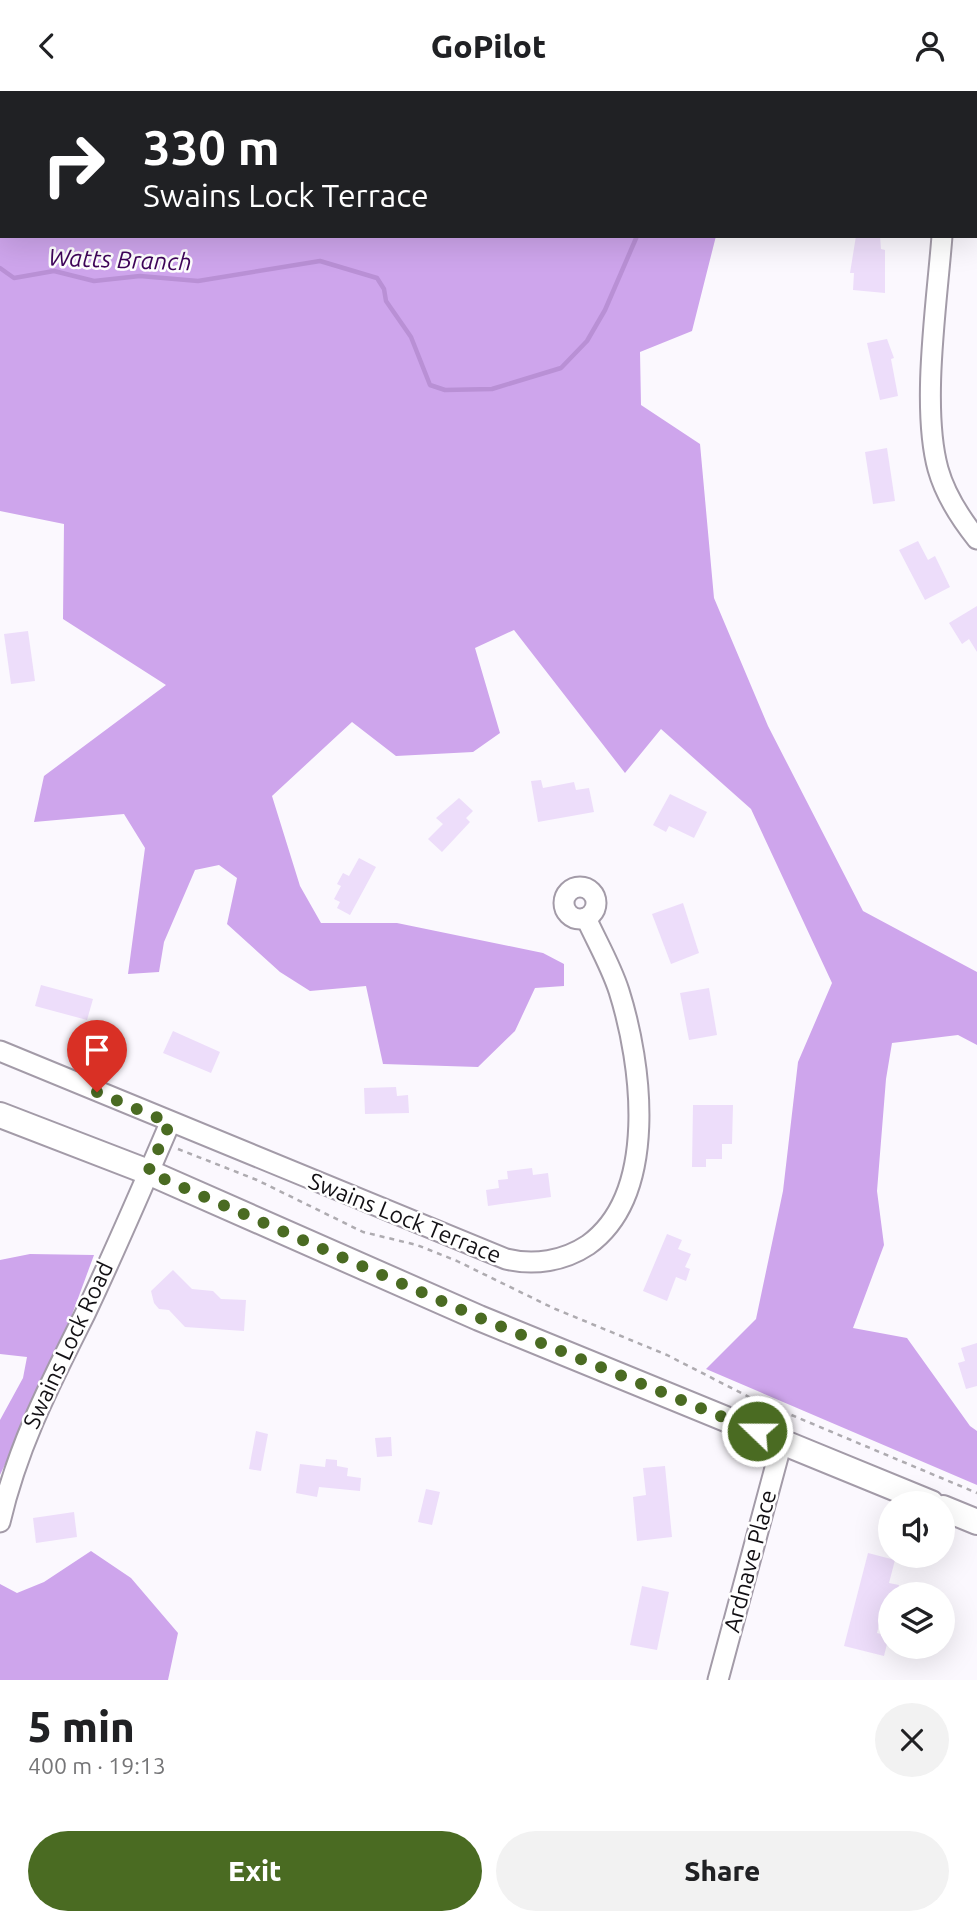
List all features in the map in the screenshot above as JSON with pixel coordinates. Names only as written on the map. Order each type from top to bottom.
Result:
[{"type":"main road","points":[[0,1115],[148,1172],[480,1318],[902,1491]]},
{"type":"main road","points":[[955,1513],[977,1522]]},
{"type":"street","points":[[942,238],[931,427],[938,470],[961,520],[977,539]]},
{"type":"street","name":"Swains Lock Terrace","points":[[0,1051],[506,1259],[536,1262],[577,1252],[600,1236],[625,1199],[632,1176],[637,1137],[638,1092],[629,1031],[618,989],[586,918]]},
{"type":"street","points":[[148,1172],[170,1123]]},
{"type":"street","name":"Swains Lock Road","points":[[0,1522],[25,1437],[85,1313],[148,1172]]},
{"type":"street","name":"Ardnave Place","points":[[718,1680],[782,1442]]},
{"type":"path","points":[[162,1142],[245,1174],[363,1232],[438,1253],[553,1308],[667,1355],[751,1398],[977,1493]]},
{"type":"shaded area","points":[[0,238],[715,238],[692,331],[640,352],[641,405],[700,444],[714,598],[768,726],[863,911],[977,972],[977,1045],[958,1035],[892,1043],[886,1079],[877,1191],[884,1245],[853,1328],[907,1338],[970,1426],[977,1431],[977,1485],[706,1369],[756,1319],[783,1191],[798,1062],[832,983],[751,809],[661,729],[625,773],[514,630],[475,648],[500,733],[473,752],[396,756],[352,722],[272,796],[300,886],[321,923],[397,923],[543,953],[564,964],[564,986],[535,988],[515,1031],[478,1067],[383,1064],[366,986],[310,991],[280,972],[227,924],[237,878],[219,865],[195,870],[164,942],[159,972],[128,974],[145,848],[124,814],[34,822],[44,776],[166,685],[63,619],[64,524],[0,511]]},
{"type":"shaded area","points":[[30,1254],[94,1255],[59,1350],[0,1475],[0,1420],[23,1378],[27,1357],[0,1354],[0,1260]]},
{"type":"shaded area","points":[[91,1551],[131,1578],[178,1633],[168,1680],[0,1680],[0,1584],[17,1593],[44,1582]]},
{"type":"building","points":[[856,238],[880,238],[881,249],[885,250],[885,293],[853,290],[854,273],[850,273]]},
{"type":"building","points":[[887,339],[894,358],[891,359],[898,396],[880,400],[867,343]]},
{"type":"building","points":[[887,448],[895,501],[873,504],[865,452]]},
{"type":"building","points":[[918,541],[928,560],[935,556],[950,587],[925,600],[899,550]]},
{"type":"building","points":[[977,606],[977,652],[969,639],[962,644],[949,623]]},
{"type":"building","points":[[28,631],[35,681],[11,684],[4,634]]},
{"type":"building","points":[[541,780],[543,788],[574,782],[576,790],[589,788],[594,812],[538,822],[531,781]]},
{"type":"building","points":[[670,794],[707,812],[694,838],[669,826],[666,832],[653,825]]},
{"type":"building","points":[[459,798],[473,811],[466,818],[470,822],[442,852],[428,839],[443,824],[436,818]]},
{"type":"building","points":[[359,858],[376,867],[350,915],[337,908],[340,902],[334,899],[341,886],[337,884],[343,873],[349,876]]},
{"type":"building","points":[[683,903],[699,953],[671,964],[652,914]]},
{"type":"building","points":[[41,985],[93,999],[87,1020],[35,1006]]},
{"type":"building","points":[[709,988],[717,1035],[689,1040],[680,993]]},
{"type":"building","points":[[173,1031],[220,1052],[211,1073],[163,1053]]},
{"type":"building","points":[[396,1087],[397,1096],[408,1095],[409,1113],[365,1114],[364,1088]]},
{"type":"building","points":[[693,1105],[733,1105],[732,1144],[722,1144],[722,1159],[706,1159],[706,1167],[692,1167]]},
{"type":"building","points":[[532,1168],[533,1175],[548,1173],[551,1197],[488,1206],[486,1190],[499,1188],[498,1180],[508,1179],[507,1171]]},
{"type":"building","points":[[667,1234],[682,1240],[678,1249],[691,1254],[685,1267],[690,1269],[686,1281],[676,1277],[667,1301],[643,1291]]},
{"type":"building","points":[[173,1270],[192,1289],[213,1291],[221,1299],[246,1300],[244,1331],[185,1327],[169,1310],[159,1309],[154,1303],[151,1291]]},
{"type":"building","points":[[977,1343],[977,1386],[966,1389],[958,1363],[965,1361],[961,1348]]},
{"type":"building","points":[[256,1431],[268,1434],[261,1471],[249,1469]]},
{"type":"building","points":[[391,1437],[392,1456],[377,1457],[375,1438]]},
{"type":"building","points":[[326,1459],[337,1460],[337,1466],[348,1468],[347,1476],[361,1478],[360,1491],[319,1487],[317,1497],[296,1493],[300,1464],[325,1467]]},
{"type":"building","points":[[665,1466],[672,1537],[637,1541],[633,1497],[646,1495],[643,1468]]},
{"type":"building","points":[[426,1489],[440,1492],[432,1525],[418,1522]]},
{"type":"building","points":[[74,1512],[77,1537],[36,1543],[33,1518]]},
{"type":"building","points":[[868,1553],[878,1556],[878,1568],[893,1568],[889,1582],[878,1582],[878,1654],[844,1646]]},
{"type":"building","points":[[642,1586],[669,1592],[657,1650],[630,1645]]},
{"type":"waterway","name":"Watts Branch","points":[[0,268],[14,278],[54,271],[94,281],[140,276],[198,281],[320,261],[377,278],[384,289],[386,301],[411,337],[430,385],[445,390],[492,389],[561,368],[587,341],[605,310],[636,238]]},
{"type":"route","points":[[97,1092],[170,1123],[148,1172],[480,1318],[757,1431]]}]
